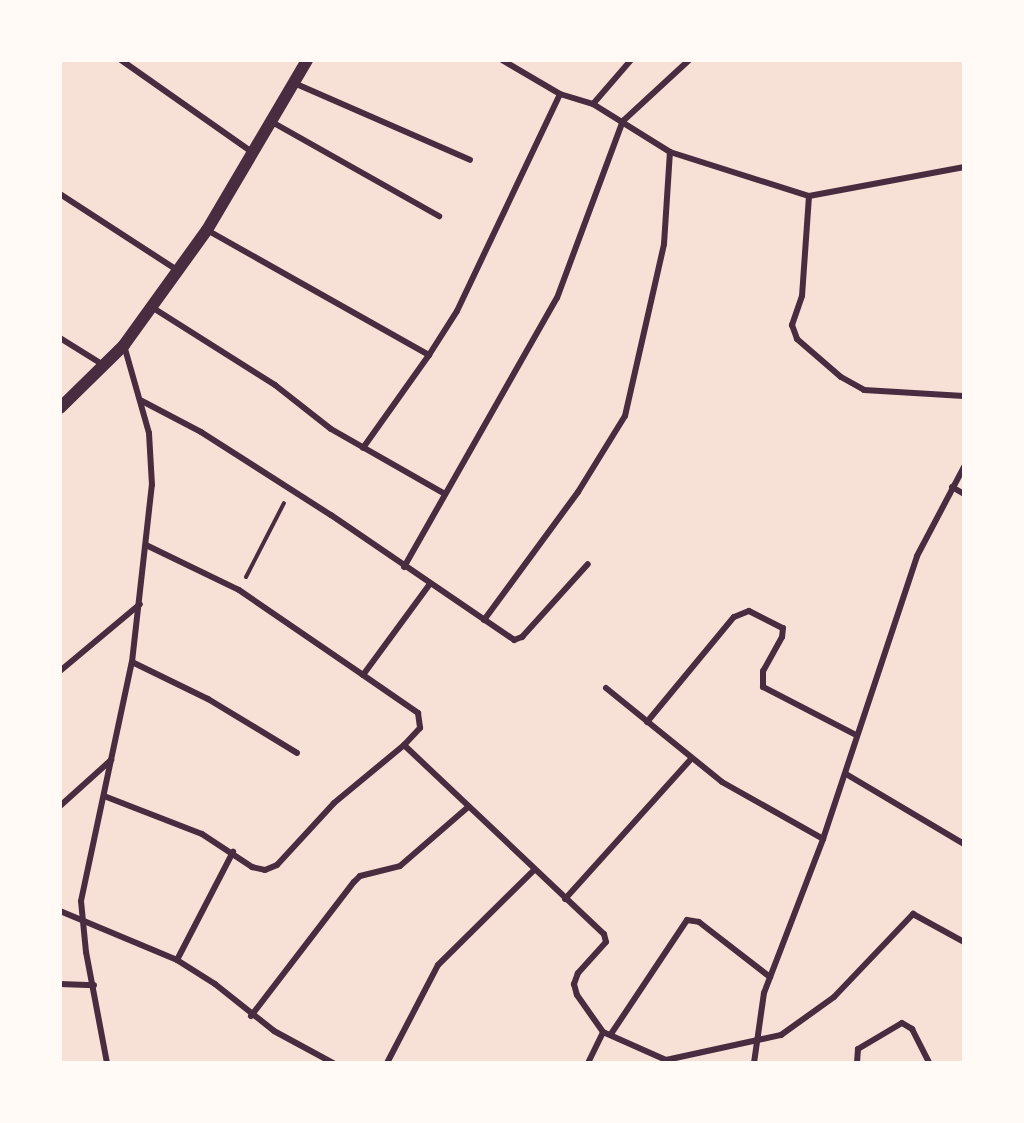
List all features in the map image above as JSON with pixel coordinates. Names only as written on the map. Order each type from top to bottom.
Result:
[{"type":"main road","points":[[60,408],[124,345],[207,230],[307,60]]},
{"type":"street","points":[[121,60],[252,152]]},
{"type":"street","points":[[502,60],[560,94],[593,104],[670,152],[809,196],[964,167]]},
{"type":"street","points":[[593,104],[631,60]]},
{"type":"street","points":[[404,567],[557,298],[623,121],[689,60]]},
{"type":"street","points":[[293,83],[470,160]]},
{"type":"street","points":[[363,448],[458,311],[560,94]]},
{"type":"street","points":[[272,122],[439,216]]},
{"type":"street","points":[[484,620],[578,492],[625,416],[664,244],[670,152]]},
{"type":"street","points":[[60,194],[177,270]]},
{"type":"street","points":[[809,196],[802,296],[792,325],[797,339],[842,377],[864,390],[964,396]]},
{"type":"street","points":[[207,230],[429,355]]},
{"type":"street","points":[[150,306],[275,386],[331,429],[445,494]]},
{"type":"street","points":[[60,338],[105,366]]},
{"type":"street","points":[[107,1063],[82,922],[83,879],[104,796],[132,662],[152,485],[142,401],[124,345]]},
{"type":"street","points":[[142,401],[201,432],[291,489],[509,638],[519,640],[588,564]]},
{"type":"street","points":[[754,1063],[756,1042],[770,977],[846,774],[856,735],[917,556],[964,467]]},
{"type":"street","points":[[952,488],[964,494]]},
{"type":"street","points":[[104,796],[181,824],[234,852],[259,870],[271,869],[334,803],[404,746],[420,728],[418,713],[239,590],[146,545]]},
{"type":"street","points":[[363,675],[429,585]]},
{"type":"street","points":[[60,671],[140,603]]},
{"type":"street","points":[[647,722],[734,617],[749,611],[783,628],[782,637],[763,671],[764,687],[856,735]]},
{"type":"street","points":[[132,662],[208,699],[297,753]]},
{"type":"street","points":[[606,688],[691,759],[754,802],[823,839]]},
{"type":"street","points":[[404,746],[606,937],[573,984],[603,1032],[666,1060],[781,1035],[810,1017],[863,969],[906,916],[919,915],[964,942]]},
{"type":"street","points":[[60,806],[112,759]]},
{"type":"street","points":[[566,899],[691,759]]},
{"type":"street","points":[[846,774],[964,844]]},
{"type":"street","points":[[251,1016],[360,876],[400,867],[467,808]]},
{"type":"street","points":[[177,960],[234,852]]},
{"type":"street","points":[[387,1063],[438,965],[534,870]]},
{"type":"street","points":[[60,911],[82,922],[123,935],[177,960],[215,984],[251,1016],[324,1061],[333,1063]]},
{"type":"street","points":[[611,1034],[687,920],[699,922],[770,977]]},
{"type":"street","points":[[60,984],[94,985]]},
{"type":"street","points":[[858,1063],[858,1049],[902,1023],[912,1029],[929,1063]]},
{"type":"street","points":[[588,1063],[603,1032]]},
{"type":"path","points":[[239,590],[291,489]]}]
